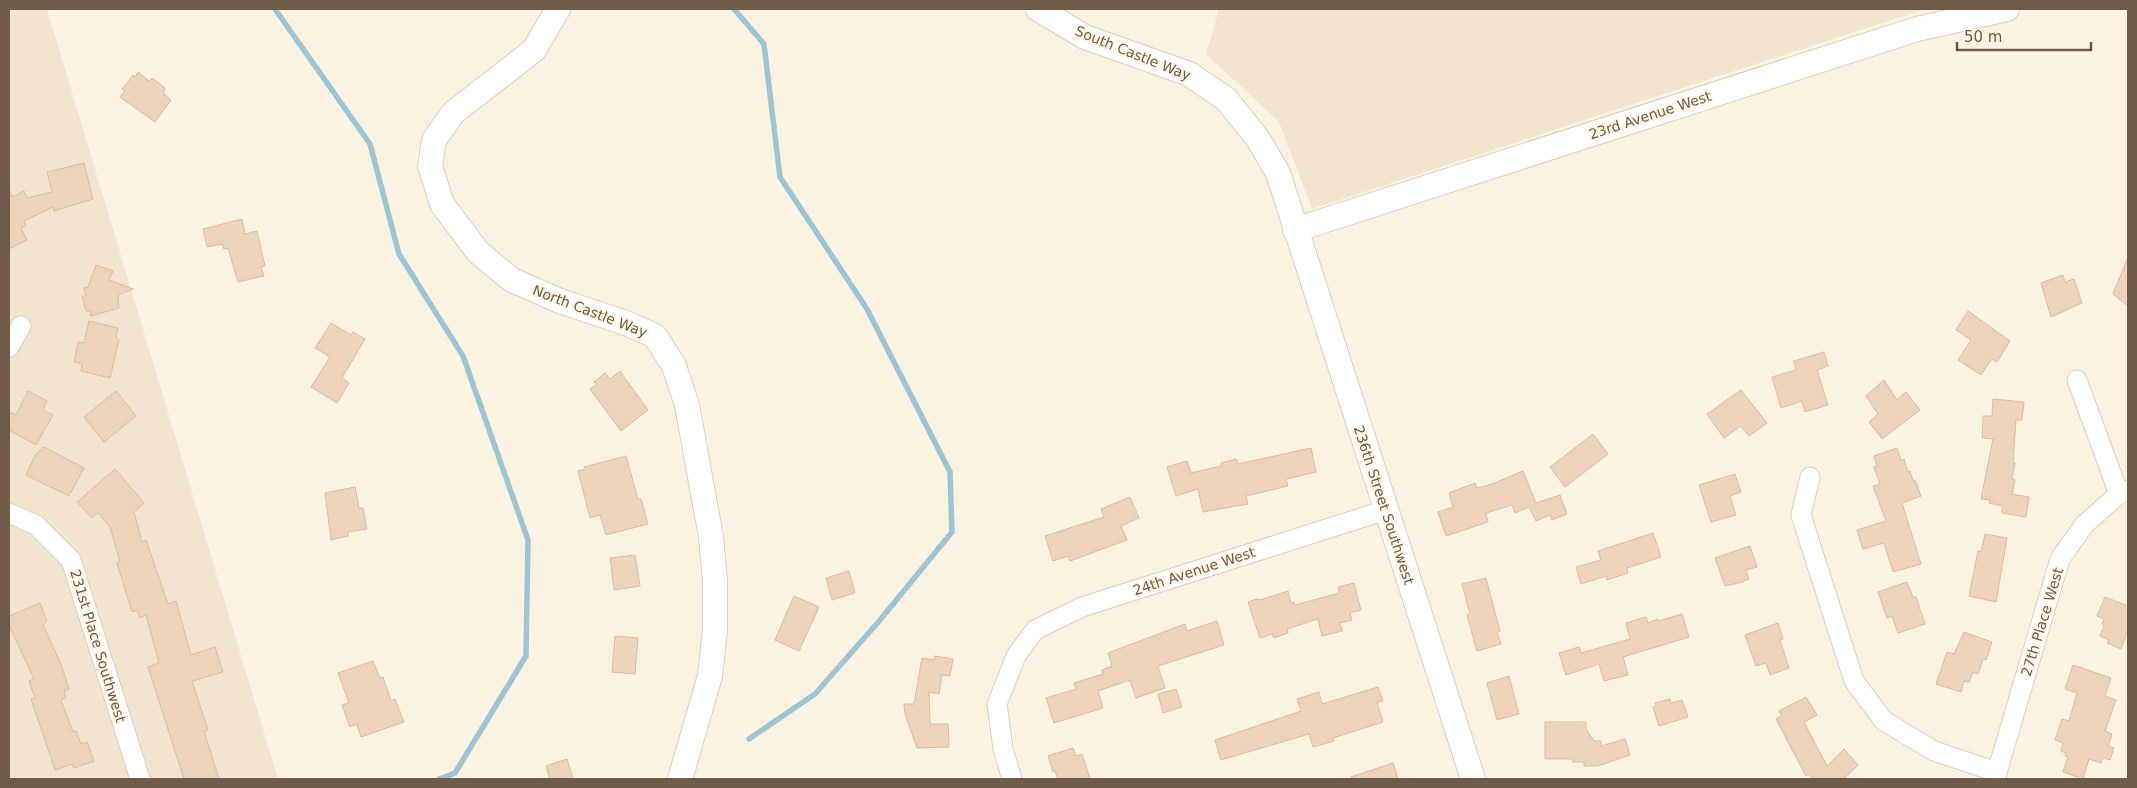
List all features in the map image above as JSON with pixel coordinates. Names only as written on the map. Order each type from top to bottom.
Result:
[{"type":"street","name":"North Castle Way","points":[[558,9],[534,50],[453,113],[434,140],[430,166],[442,204],[478,252],[512,280],[560,301],[626,323],[654,336],[674,366],[687,405],[711,537],[715,580],[715,630],[710,676],[680,779]]},
{"type":"street","name":"South Castle Way","points":[[1038,9],[1085,37],[1189,74],[1226,99],[1258,139],[1278,173],[1295,230]]},
{"type":"street","name":"23rd Avenue West","points":[[1295,230],[1916,29],[2007,9]]},
{"type":"street","name":"236th Street Southwest","points":[[1295,230],[1473,779]]},
{"type":"street","points":[[9,346],[21,326]]},
{"type":"street","points":[[2077,380],[2123,492]]},
{"type":"street","points":[[1810,477],[1801,515],[1854,681],[1884,721],[1934,752],[1996,776]]},
{"type":"street","name":"27th Place West","points":[[1996,776],[2060,559],[2084,525],[2123,492]]},
{"type":"street","name":"24th Avenue West","points":[[1012,779],[1003,749],[997,704],[1016,656],[1035,630],[1082,607],[1386,510]]},
{"type":"street","name":"231st Place Southwest","points":[[9,513],[36,525],[71,560],[140,779]]},
{"type":"shaded area","points":[[9,9],[47,9],[278,779],[9,779]]},
{"type":"shaded area","points":[[1219,9],[1925,9],[1312,209],[1279,122],[1206,54]]},
{"type":"building","points":[[138,72],[149,81],[152,78],[164,87],[163,93],[171,100],[155,122],[120,97],[125,91],[122,89],[133,75],[135,77]]},
{"type":"building","points":[[84,163],[93,199],[54,211],[53,207],[24,221],[26,226],[21,228],[27,240],[9,249],[9,189],[12,197],[24,191],[27,198],[52,192],[47,172]]},
{"type":"building","points":[[242,219],[245,234],[257,231],[265,266],[261,267],[264,276],[238,282],[228,248],[224,249],[222,244],[207,247],[203,229]]},
{"type":"building","points":[[2128,257],[2128,306],[2113,294]]},
{"type":"building","points":[[96,265],[113,271],[109,280],[133,289],[118,295],[119,308],[90,316],[92,311],[86,311],[82,296],[86,296],[84,288],[88,287]]},
{"type":"building","points":[[2063,275],[2065,282],[2074,279],[2082,303],[2051,317],[2041,283]]},
{"type":"building","points":[[1968,311],[2010,341],[1997,362],[1992,359],[1981,375],[1958,360],[1971,340],[1956,330]]},
{"type":"building","points":[[89,321],[118,328],[116,337],[119,340],[110,378],[81,371],[82,364],[74,362],[78,342],[84,343]]},
{"type":"building","points":[[331,323],[351,335],[353,332],[365,339],[342,378],[349,383],[337,403],[311,387],[330,357],[315,348]]},
{"type":"building","points":[[1824,352],[1828,366],[1817,370],[1828,405],[1805,412],[1802,401],[1781,408],[1772,377],[1796,370],[1794,361]]},
{"type":"building","points":[[620,371],[648,410],[621,431],[590,389],[597,384],[594,382],[605,373],[610,379]]},
{"type":"building","points":[[1884,380],[1897,400],[1906,392],[1920,410],[1882,439],[1869,422],[1878,414],[1866,396]]},
{"type":"building","points":[[1741,390],[1767,423],[1749,436],[1741,426],[1724,438],[1707,414]]},
{"type":"building","points":[[28,391],[47,401],[43,410],[53,415],[36,445],[9,430],[9,412],[16,415]]},
{"type":"building","points":[[116,391],[136,416],[104,442],[84,417]]},
{"type":"building","points":[[1993,399],[2024,402],[2022,420],[2016,420],[2013,463],[2015,463],[2012,479],[2015,480],[2012,494],[2029,497],[2026,517],[2002,513],[2003,506],[1989,503],[1990,500],[1981,499],[1993,439],[1982,438],[1983,416],[1992,416]]},
{"type":"building","points":[[1593,434],[1608,454],[1565,487],[1550,467]]},
{"type":"building","points":[[44,447],[84,468],[69,496],[26,475],[36,454]]},
{"type":"building","points":[[1311,448],[1316,472],[1286,479],[1288,486],[1246,496],[1248,504],[1203,512],[1198,489],[1176,496],[1167,467],[1187,461],[1191,473],[1221,466],[1221,463],[1236,459],[1238,464]]},
{"type":"building","points":[[1897,448],[1901,460],[1904,459],[1908,472],[1910,471],[1913,481],[1915,480],[1921,496],[1902,503],[1921,564],[1893,572],[1884,543],[1863,549],[1857,530],[1886,521],[1873,486],[1880,484],[1874,467],[1877,466],[1874,456]]},
{"type":"building","points":[[626,456],[638,499],[641,499],[648,524],[606,535],[600,515],[590,518],[578,471],[585,469],[584,467]]},
{"type":"building","points":[[115,469],[144,503],[134,512],[142,542],[146,540],[168,604],[176,601],[191,655],[215,647],[223,672],[192,681],[208,730],[204,731],[219,779],[184,779],[148,667],[159,663],[146,615],[140,618],[137,610],[132,612],[117,563],[120,562],[110,527],[98,513],[92,518],[77,502]]},
{"type":"building","points":[[1523,471],[1536,503],[1560,495],[1567,514],[1552,520],[1550,515],[1536,521],[1529,507],[1515,513],[1512,505],[1486,513],[1488,522],[1446,536],[1438,512],[1453,507],[1449,493],[1475,483],[1477,488],[1492,484]]},
{"type":"building","points":[[1735,474],[1741,492],[1730,496],[1736,515],[1711,522],[1699,485]]},
{"type":"building","points":[[355,487],[359,508],[363,508],[367,529],[348,532],[348,536],[331,540],[325,493]]},
{"type":"building","points":[[1130,497],[1139,518],[1121,526],[1127,540],[1070,561],[1068,556],[1053,561],[1045,536],[1104,517],[1101,509]]},
{"type":"building","points":[[1653,533],[1661,557],[1627,568],[1628,573],[1607,580],[1606,576],[1581,584],[1576,567],[1601,560],[1598,551]]},
{"type":"building","points":[[1985,534],[2007,538],[1996,602],[1969,596],[1978,551],[1981,552]]},
{"type":"building","points":[[1750,546],[1757,567],[1746,570],[1749,579],[1725,586],[1715,558]]},
{"type":"building","points":[[635,555],[640,586],[614,590],[610,558]]},
{"type":"building","points":[[849,571],[855,593],[832,600],[826,578]]},
{"type":"building","points":[[1486,578],[1500,631],[1497,632],[1501,644],[1477,651],[1467,615],[1470,614],[1462,584]]},
{"type":"building","points":[[1907,582],[1913,597],[1916,597],[1925,624],[1898,633],[1892,616],[1887,618],[1878,592]]},
{"type":"building","points":[[1354,583],[1361,610],[1350,613],[1352,620],[1340,623],[1342,631],[1322,636],[1318,619],[1287,629],[1288,633],[1274,638],[1272,634],[1260,638],[1248,602],[1288,591],[1291,603],[1294,602],[1295,605],[1339,593],[1338,587]]},
{"type":"building","points":[[794,596],[819,607],[799,651],[775,640]]},
{"type":"building","points":[[2105,597],[2128,606],[2128,630],[2121,649],[2107,643],[2109,640],[2100,636],[2104,626],[2102,624],[2104,619],[2097,616]]},
{"type":"building","points":[[40,603],[47,621],[43,625],[61,664],[69,689],[64,691],[66,698],[61,700],[73,732],[76,731],[81,744],[87,742],[94,761],[74,768],[72,764],[55,770],[31,699],[35,698],[29,681],[34,679],[9,625],[9,616]]},
{"type":"building","points":[[1682,614],[1689,637],[1623,657],[1628,675],[1604,681],[1599,664],[1566,675],[1559,653],[1579,647],[1581,653],[1630,639],[1626,623],[1646,617],[1648,623]]},
{"type":"building","points":[[1217,621],[1224,645],[1158,666],[1165,688],[1136,698],[1130,680],[1098,691],[1103,708],[1054,723],[1046,698],[1076,689],[1074,683],[1103,674],[1102,670],[1112,666],[1108,653],[1185,624],[1187,631]]},
{"type":"building","points":[[1778,623],[1783,639],[1780,640],[1789,668],[1770,675],[1766,663],[1756,666],[1745,635]]},
{"type":"building","points":[[1964,632],[1992,642],[1986,660],[1983,659],[1978,674],[1973,672],[1969,682],[1964,681],[1961,692],[1936,684],[1947,652],[1954,654]]},
{"type":"building","points":[[615,636],[638,638],[635,674],[612,672]]},
{"type":"building","points":[[935,656],[953,659],[950,676],[942,675],[939,694],[929,692],[930,724],[948,724],[949,747],[917,748],[905,714],[904,704],[914,704],[922,658],[934,660]]},
{"type":"building","points":[[373,661],[380,678],[383,677],[391,701],[395,699],[404,722],[361,737],[357,724],[350,727],[342,705],[349,703],[338,673]]},
{"type":"building","points":[[2073,665],[2111,678],[2105,696],[2116,700],[2105,731],[2112,734],[2108,746],[2114,748],[2110,760],[2103,758],[2101,763],[2089,759],[2083,779],[2063,772],[2068,757],[2065,756],[2066,753],[2061,751],[2063,743],[2055,740],[2062,719],[2069,721],[2077,693],[2065,689]]},
{"type":"building","points":[[1509,676],[1519,714],[1497,720],[1487,683]]},
{"type":"building","points":[[1378,687],[1383,701],[1377,702],[1383,722],[1333,738],[1334,741],[1313,747],[1309,734],[1221,760],[1215,740],[1301,711],[1297,699],[1319,692],[1322,704]]},
{"type":"building","points":[[1176,689],[1182,707],[1163,713],[1158,694]]},
{"type":"building","points":[[1806,697],[1817,715],[1804,722],[1827,766],[1844,749],[1858,765],[1844,779],[1813,779],[1809,774],[1806,776],[1776,719],[1782,716],[1779,711]]},
{"type":"building","points":[[1670,699],[1671,703],[1682,700],[1688,717],[1659,726],[1653,707],[1656,706],[1655,703]]},
{"type":"building","points":[[1545,722],[1586,722],[1586,729],[1594,741],[1601,741],[1601,746],[1625,739],[1630,755],[1598,766],[1584,766],[1584,762],[1573,762],[1572,759],[1545,759]]},
{"type":"building","points":[[1073,748],[1076,756],[1082,754],[1090,779],[1058,779],[1055,771],[1053,772],[1048,756]]},
{"type":"building","points":[[567,759],[573,779],[550,779],[546,766]]},
{"type":"building","points":[[1393,763],[1398,779],[1352,779],[1351,777]]},
{"type":"waterway","points":[[275,9],[370,144],[399,254],[463,356],[528,540],[526,656],[455,773],[439,779]]},
{"type":"waterway","points":[[734,9],[764,44],[780,177],[867,309],[950,472],[952,532],[880,620],[815,694],[749,739]]}]
